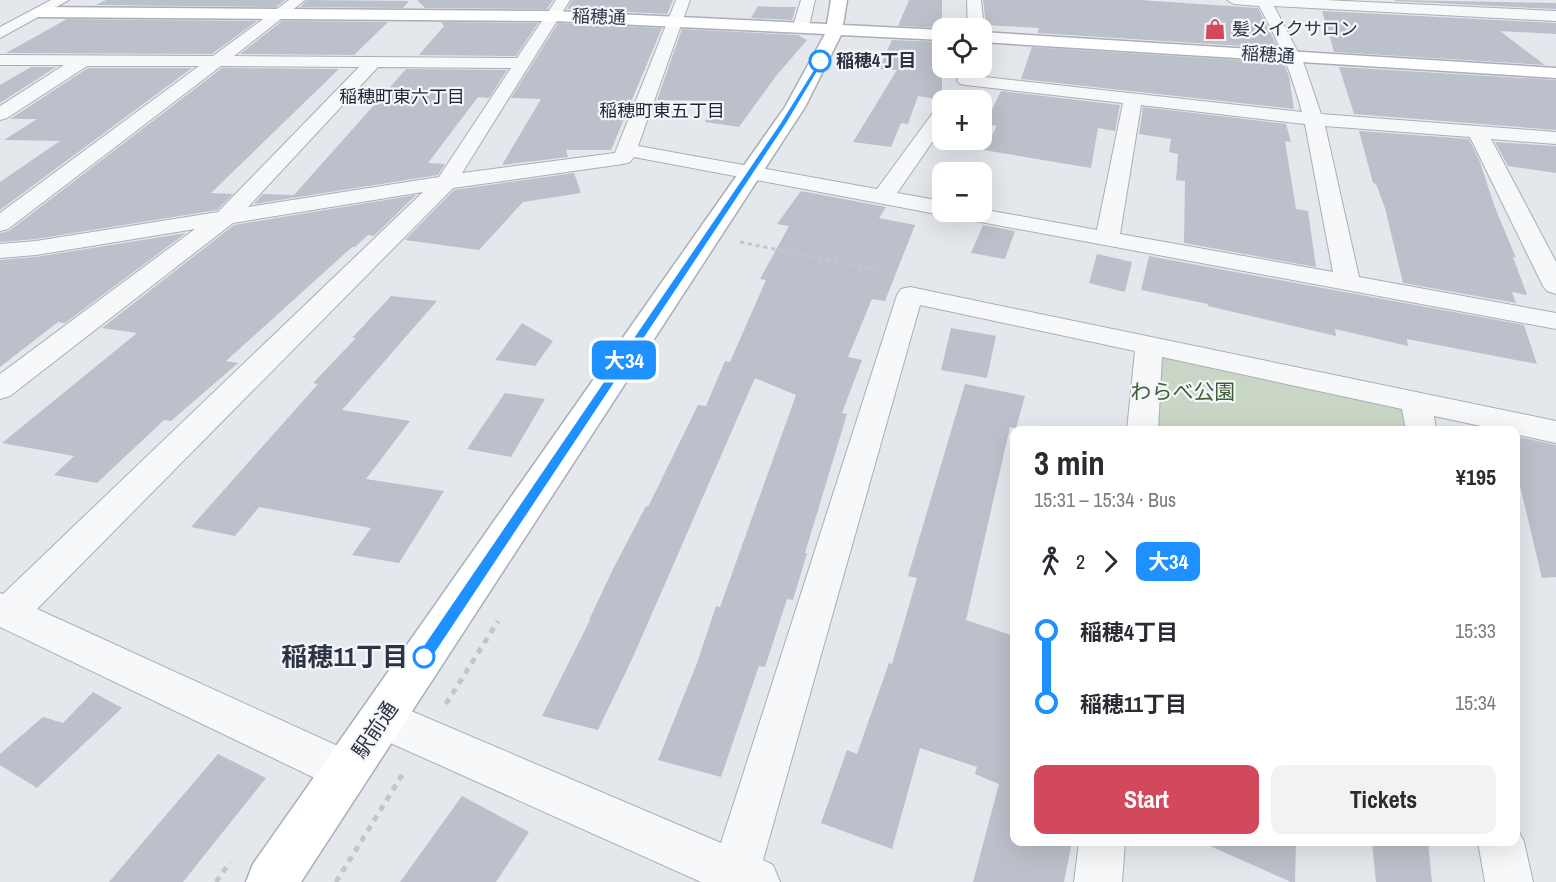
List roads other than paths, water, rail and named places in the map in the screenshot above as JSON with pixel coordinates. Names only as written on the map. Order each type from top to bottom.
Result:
[{"type":"street","points":[[0,33],[62,0]]},
{"type":"street","points":[[0,224],[298,0]]},
{"type":"street","points":[[0,251],[36,248],[446,182],[623,158],[683,0]]},
{"type":"street","points":[[801,26],[808,0]]},
{"type":"street","points":[[974,0],[975,18]]},
{"type":"street","points":[[1234,0],[1373,4],[1556,16]]},
{"type":"street","points":[[1486,0],[1504,14]]},
{"type":"street","points":[[1264,1],[1292,56],[1313,118],[1347,282]]},
{"type":"street","points":[[346,772],[4,611],[446,182],[558,8]]},
{"type":"street","name":"稲穂通","points":[[39,12],[280,13],[558,8],[676,21],[801,26],[837,14],[932,33]]},
{"type":"street","name":"駅前通","points":[[271,882],[795,107],[832,40],[837,14]]},
{"type":"street","name":"稲穂通","points":[[992,38],[1556,73]]},
{"type":"street","points":[[0,60],[522,63]]},
{"type":"street","points":[[0,114],[83,60]]},
{"type":"street","points":[[0,389],[225,218],[374,62]]},
{"type":"street","points":[[964,80],[1313,118],[1556,138]]},
{"type":"street","points":[[1107,238],[1133,99]]},
{"type":"street","points":[[884,197],[932,128]]},
{"type":"street","points":[[1478,133],[1556,286]]},
{"type":"street","points":[[627,150],[932,206]]},
{"type":"street","points":[[992,217],[1556,321]]},
{"type":"street","points":[[383,719],[745,878],[910,295],[1149,346],[1419,417],[1501,426]]},
{"type":"street","points":[[1142,426],[1149,346]]},
{"type":"street","points":[[1520,428],[1556,432]]},
{"type":"street","points":[[1098,882],[1102,846]]},
{"type":"street","points":[[1502,846],[1509,882]]},
{"type":"place","name":"髪メイクサロン","points":[[1215,29]]},
{"type":"place","name":"稲穂4丁目","points":[[820,61]]},
{"type":"place","name":"稲穂11丁目","points":[[424,657]]},
{"type":"district","name":"稲穂町東六丁目","points":[[402,97]]},
{"type":"district","name":"稲穂町東五丁目","points":[[662,111]]},
{"type":"park label","name":"わらべ公園","points":[[1183,392]]}]
